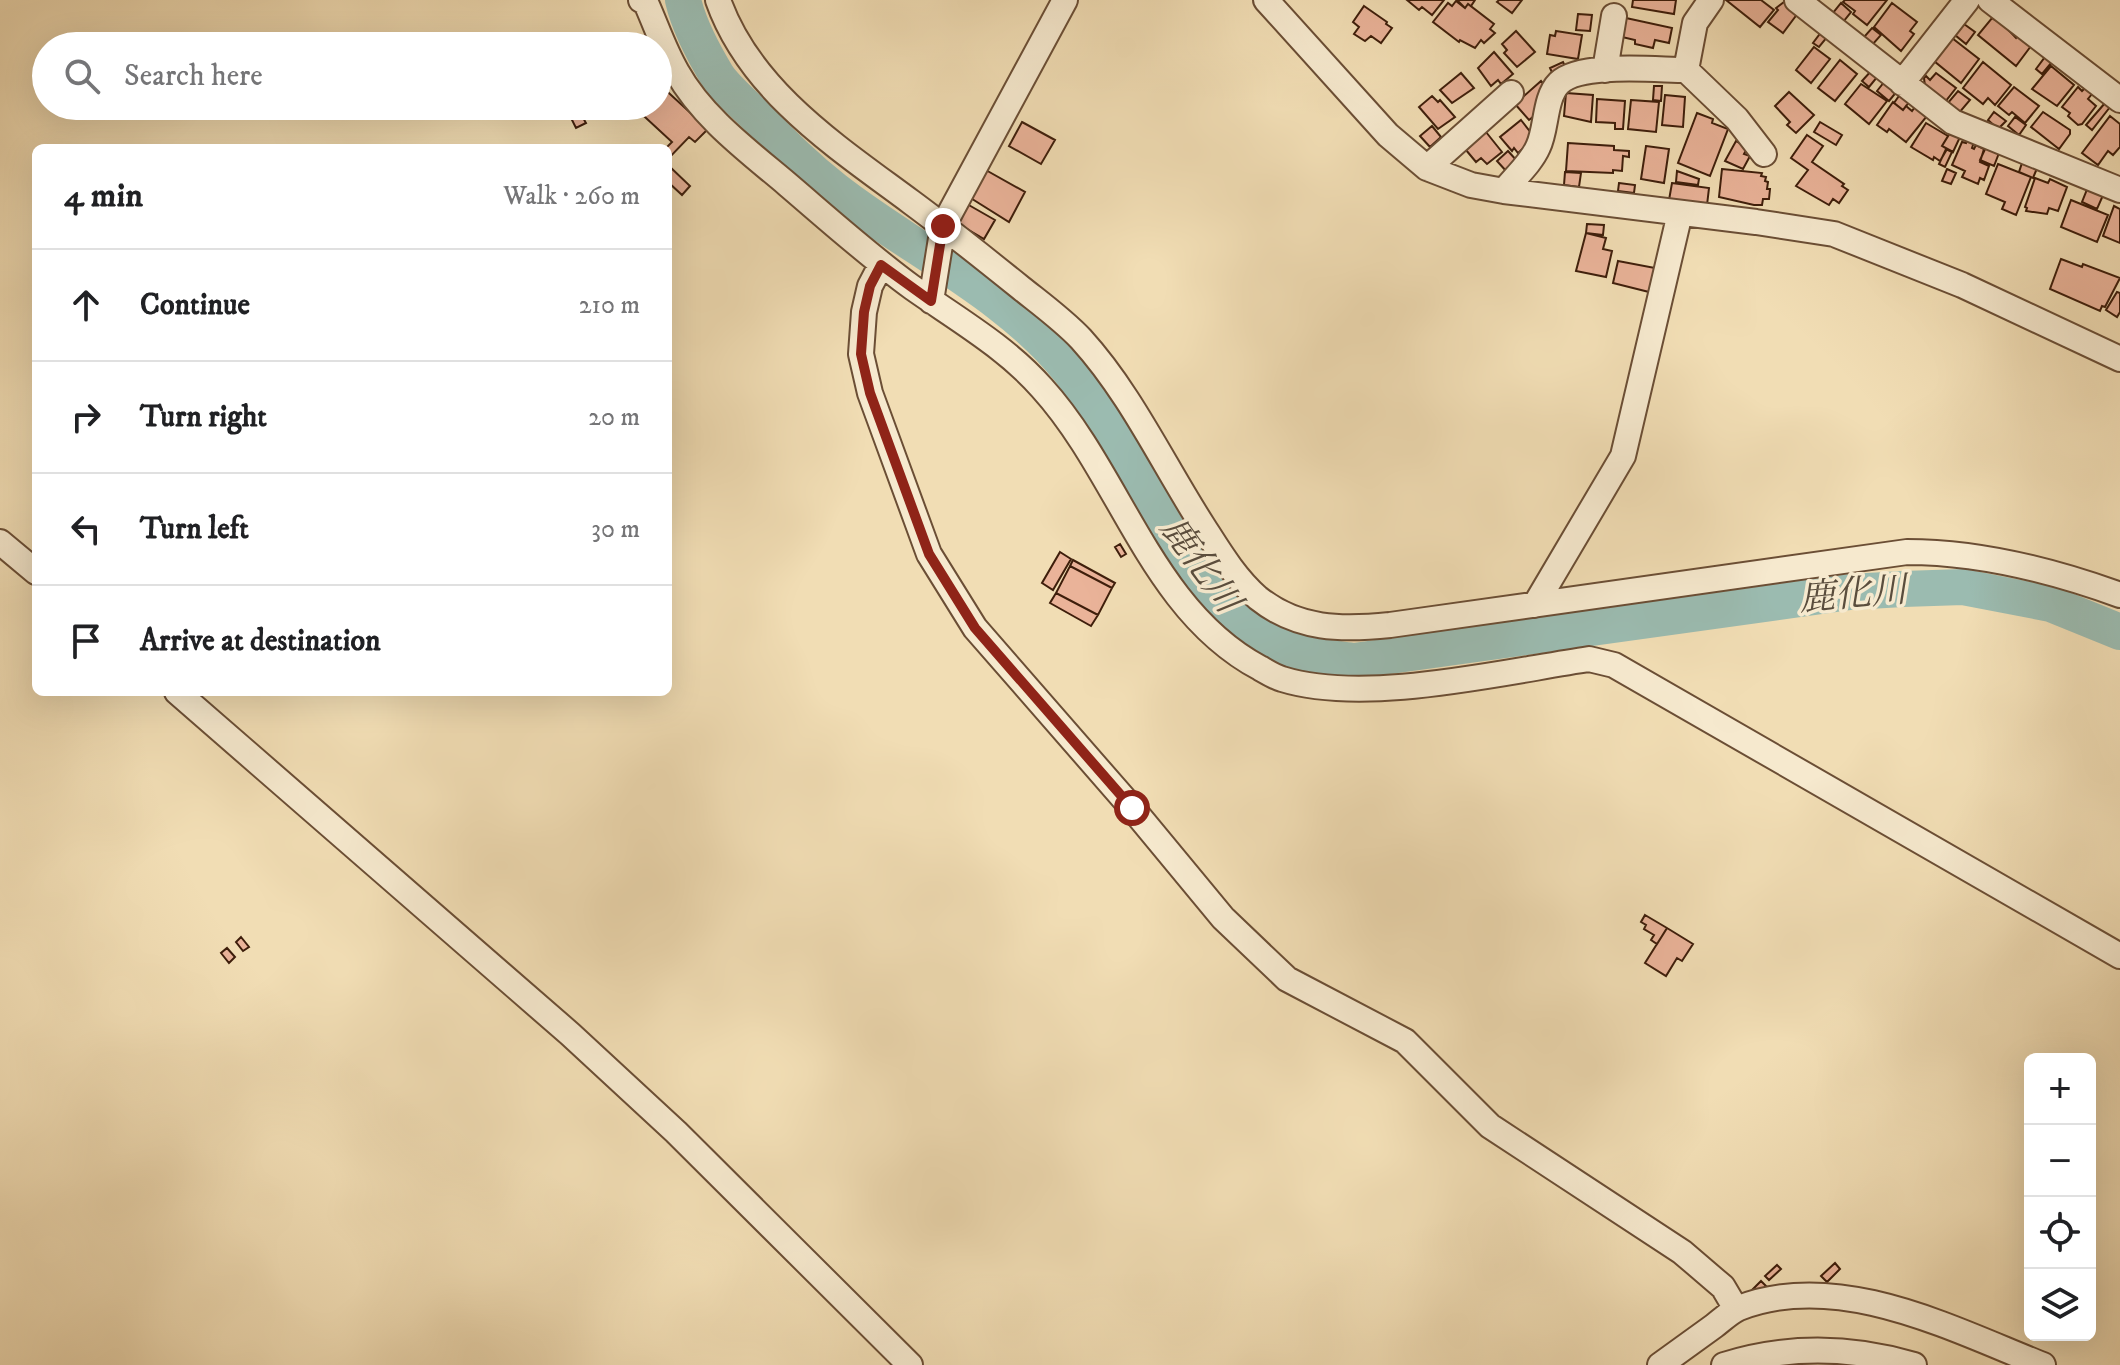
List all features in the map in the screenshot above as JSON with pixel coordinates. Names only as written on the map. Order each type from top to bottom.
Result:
[{"type":"street","points":[[641,0],[646,3],[659,32]]},
{"type":"street","points":[[718,0],[742,51],[778,94],[858,163],[943,226],[1082,340],[1137,415],[1182,493],[1235,573],[1261,600],[1308,624],[1350,629],[1907,552],[1948,552],[2003,561],[2120,595]]},
{"type":"street","points":[[931,296],[943,226],[1065,0]]},
{"type":"street","points":[[1266,0],[1388,135],[1427,168],[1471,185],[1504,191],[1834,234],[1962,285],[2120,359]]},
{"type":"street","points":[[1686,70],[1695,23],[1711,0]]},
{"type":"street","points":[[1797,0],[1953,122],[2120,190]]},
{"type":"street","points":[[1902,83],[1967,0]]},
{"type":"street","points":[[1990,0],[2120,100]]},
{"type":"street","points":[[1605,70],[1614,16]]},
{"type":"street","points":[[672,62],[701,106],[733,138],[881,265],[931,296],[1012,358],[1067,415],[1156,563],[1198,623],[1235,655],[1280,679],[1327,688],[1430,683],[1589,659],[1614,665],[2120,956]]},
{"type":"street","points":[[1504,191],[1537,150],[1553,93],[1559,83],[1583,73],[1686,70],[1737,119],[1764,154]]},
{"type":"street","points":[[1427,168],[1511,93]]},
{"type":"street","points":[[1535,605],[1623,456],[1680,213]]},
{"type":"street","points":[[881,265],[870,286],[864,312],[861,354],[870,393],[929,554],[975,628],[1223,918],[1287,979],[1405,1041],[1490,1126],[1682,1252],[1723,1287],[1736,1309]]},
{"type":"street","points":[[0,542],[32,569]]},
{"type":"street","points":[[182,696],[570,1034],[676,1132],[910,1365]]},
{"type":"street","points":[[1660,1365],[1736,1309],[1771,1299],[1809,1295],[1879,1303],[1929,1317],[2043,1365]]},
{"type":"street","points":[[1724,1365],[1760,1354],[1831,1349],[1914,1365]]},
{"type":"building","points":[[1407,0],[1444,0],[1432,15],[1422,7],[1419,10]]},
{"type":"building","points":[[1457,0],[1475,0],[1465,8]]},
{"type":"building","points":[[1522,0],[1512,13],[1497,2]]},
{"type":"building","points":[[1633,0],[1676,0],[1674,14],[1632,7]]},
{"type":"building","points":[[1726,0],[1761,0],[1774,10],[1760,27]]},
{"type":"building","points":[[1887,0],[1867,25],[1853,14],[1855,11],[1843,2]]},
{"type":"building","points":[[1456,1],[1465,8],[1468,4],[1494,24],[1490,29],[1495,33],[1484,43],[1481,40],[1475,48],[1459,42],[1433,22],[1448,3],[1452,6]]},
{"type":"building","points":[[1784,2],[1798,13],[1783,33],[1768,22],[1778,10],[1776,8]]},
{"type":"building","points":[[1841,3],[1851,12],[1843,22],[1833,13]]},
{"type":"building","points":[[1892,3],[1917,22],[1910,31],[1914,34],[1901,51],[1874,27]]},
{"type":"building","points":[[1364,6],[1392,28],[1381,43],[1371,36],[1365,41],[1354,34],[1359,27],[1353,22]]},
{"type":"building","points":[[1578,14],[1592,15],[1590,31],[1576,30]]},
{"type":"building","points":[[1626,18],[1672,28],[1669,43],[1655,40],[1653,48],[1622,37]]},
{"type":"building","points":[[1992,18],[1997,18],[2016,38],[2018,35],[2031,46],[2016,66],[1978,35]]},
{"type":"building","points":[[1964,24],[1975,32],[1966,44],[1955,35]]},
{"type":"building","points":[[1872,28],[1881,35],[1873,44],[1864,37]]},
{"type":"building","points":[[1516,31],[1535,52],[1517,67],[1504,53],[1507,50],[1502,44]]},
{"type":"building","points":[[1556,31],[1582,35],[1578,59],[1547,54],[1550,35],[1555,36]]},
{"type":"building","points":[[1822,31],[1828,36],[1819,47],[1813,43]]},
{"type":"building","points":[[1952,38],[1979,59],[1961,83],[1934,61]]},
{"type":"building","points":[[1814,47],[1830,59],[1811,83],[1796,70]]},
{"type":"building","points":[[1494,52],[1513,74],[1501,84],[1498,80],[1491,86],[1478,68]]},
{"type":"building","points":[[2045,57],[2052,62],[2042,74],[2036,69]]},
{"type":"building","points":[[1840,60],[1857,74],[1835,101],[1818,88]]},
{"type":"building","points":[[1563,62],[1567,71],[1554,77],[1550,68]]},
{"type":"building","points":[[1983,62],[2011,85],[1995,105],[1988,98],[1983,104],[1963,88]]},
{"type":"building","points":[[2051,66],[2074,85],[2057,106],[2032,89]]},
{"type":"building","points":[[1871,71],[1878,76],[1869,87],[1862,81]]},
{"type":"building","points":[[1461,73],[1474,88],[1452,103],[1440,90]]},
{"type":"building","points":[[1936,73],[1956,88],[1945,102],[1925,86],[1924,78],[1926,76],[1930,80]]},
{"type":"building","points":[[1541,81],[1548,89],[1543,109],[1529,120],[1515,104]]},
{"type":"building","points":[[1885,81],[1898,90],[1889,101],[1877,91]]},
{"type":"building","points":[[1861,84],[1887,101],[1869,124],[1845,104]]},
{"type":"building","points":[[1654,86],[1662,86],[1661,101],[1653,100]]},
{"type":"building","points":[[2014,87],[2039,106],[2025,123],[1998,106]]},
{"type":"building","points":[[2078,87],[2092,94],[2088,99],[2096,106],[2078,125],[2062,107]]},
{"type":"building","points":[[1958,91],[1970,100],[1959,113],[1947,104]]},
{"type":"building","points":[[1789,92],[1814,115],[1796,133],[1775,106]]},
{"type":"building","points":[[1566,93],[1593,95],[1591,122],[1564,116]]},
{"type":"building","points":[[1901,93],[1910,101],[1903,110],[1894,103]]},
{"type":"building","points":[[1665,95],[1685,97],[1683,127],[1662,125]]},
{"type":"building","points":[[672,96],[708,129],[695,142],[689,137],[672,155],[672,142],[648,120],[672,120]]},
{"type":"building","points":[[1432,96],[1438,102],[1440,100],[1455,117],[1438,129],[1419,107]]},
{"type":"building","points":[[1597,99],[1625,101],[1623,129],[1615,129],[1615,123],[1596,122]]},
{"type":"building","points":[[1631,100],[1659,102],[1656,132],[1628,129]]},
{"type":"building","points":[[1893,102],[1903,110],[1906,106],[1912,111],[1915,107],[1927,116],[1906,142],[1889,129],[1887,132],[1877,125]]},
{"type":"building","points":[[2105,103],[2110,107],[2092,130],[2086,125]]},
{"type":"building","points":[[1994,112],[2006,121],[1998,129],[1988,120]]},
{"type":"building","points":[[2043,112],[2070,130],[2059,149],[2031,127]]},
{"type":"building","points":[[1697,113],[1728,129],[1710,176],[1678,163]]},
{"type":"building","points":[[2110,116],[2120,124],[2120,147],[2113,155],[2108,151],[2098,165],[2082,153]]},
{"type":"building","points":[[2015,117],[2026,125],[2019,135],[2008,126]]},
{"type":"building","points":[[572,120],[584,120],[586,123],[576,128]]},
{"type":"building","points":[[1521,120],[1535,138],[1518,153],[1514,148],[1512,151],[1500,137]]},
{"type":"building","points":[[1022,122],[1055,140],[1041,164],[1009,146]]},
{"type":"building","points":[[1820,122],[1842,135],[1836,145],[1814,132]]},
{"type":"building","points":[[1926,123],[1948,136],[1942,146],[1947,149],[1940,161],[1911,147]]},
{"type":"building","points":[[1432,126],[1441,137],[1430,147],[1420,136]]},
{"type":"building","points":[[1486,132],[1502,152],[1487,164],[1481,158],[1476,162],[1466,150]]},
{"type":"building","points":[[1950,133],[1960,137],[1953,152],[1942,146]]},
{"type":"building","points":[[1807,135],[1823,146],[1812,162],[1848,190],[1839,203],[1833,199],[1829,205],[1796,186],[1808,170],[1791,158]]},
{"type":"building","points":[[1967,140],[1974,142],[1972,148],[1976,145],[1984,149],[1980,162],[1989,166],[1984,180],[1980,178],[1978,184],[1962,177],[1965,171],[1952,165],[1962,142],[1966,143]]},
{"type":"building","points":[[1736,141],[1748,147],[1744,154],[1750,156],[1743,169],[1725,161]]},
{"type":"building","points":[[1568,143],[1614,146],[1614,150],[1629,151],[1629,157],[1623,156],[1622,171],[1613,170],[1613,173],[1566,171]]},
{"type":"building","points":[[1646,146],[1669,149],[1664,183],[1641,179]]},
{"type":"building","points":[[1986,147],[1999,153],[1994,166],[1980,160]]},
{"type":"building","points":[[1946,149],[1952,152],[1945,167],[1939,164]]},
{"type":"building","points":[[1508,151],[1518,162],[1507,172],[1497,161]]},
{"type":"building","points":[[2023,160],[2038,166],[2033,178],[2019,172]]},
{"type":"building","points":[[1998,164],[2031,177],[2016,215],[2002,209],[2005,202],[1986,194]]},
{"type":"building","points":[[672,169],[690,186],[682,195],[672,186]]},
{"type":"building","points":[[984,169],[1025,192],[1009,222],[969,197]]},
{"type":"building","points":[[1722,169],[1762,173],[1761,176],[1766,177],[1765,181],[1768,182],[1767,189],[1770,189],[1769,199],[1763,199],[1762,205],[1754,205],[1719,197]]},
{"type":"building","points":[[1947,169],[1956,173],[1951,184],[1942,181]]},
{"type":"building","points":[[1677,171],[1699,179],[1698,185],[1676,182]]},
{"type":"building","points":[[1565,172],[1581,173],[1579,187],[1564,185]]},
{"type":"building","points":[[2035,178],[2048,183],[2050,179],[2067,187],[2058,211],[2049,208],[2047,214],[2026,211]]},
{"type":"building","points":[[1619,183],[1635,185],[1634,193],[1618,191]]},
{"type":"building","points":[[1672,183],[1709,188],[1707,205],[1669,200]]},
{"type":"building","points":[[2088,187],[2104,193],[2097,209],[2082,202]]},
{"type":"building","points":[[2071,200],[2108,215],[2097,242],[2061,227]]},
{"type":"building","points":[[967,204],[995,220],[984,239],[957,223]]},
{"type":"building","points":[[2114,206],[2120,209],[2120,243],[2103,236]]},
{"type":"building","points":[[1587,224],[1604,225],[1603,235],[1586,233]]},
{"type":"building","points":[[1586,233],[1606,238],[1603,249],[1612,251],[1606,277],[1576,271]]},
{"type":"building","points":[[2061,259],[2120,278],[2105,307],[2102,306],[2100,311],[2050,289]]},
{"type":"building","points":[[1618,261],[1655,268],[1649,292],[1613,283]]},
{"type":"building","points":[[2117,292],[2120,293],[2120,312],[2117,317],[2106,310]]},
{"type":"building","points":[[1120,544],[1126,554],[1121,557],[1115,547]]},
{"type":"building","points":[[1060,552],[1071,559],[1053,590],[1042,583]]},
{"type":"building","points":[[1073,560],[1115,583],[1112,588],[1070,566]]},
{"type":"building","points":[[1070,566],[1112,588],[1098,615],[1056,593]]},
{"type":"building","points":[[1056,593],[1098,615],[1091,626],[1050,603]]},
{"type":"building","points":[[1645,915],[1667,928],[1657,944],[1651,940],[1654,935],[1644,929],[1646,925],[1641,922]]},
{"type":"building","points":[[1667,928],[1693,944],[1682,961],[1677,958],[1666,976],[1645,963]]},
{"type":"building","points":[[241,937],[249,947],[243,951],[236,942]]},
{"type":"building","points":[[227,948],[235,957],[229,963],[221,953]]},
{"type":"building","points":[[1835,1263],[1840,1269],[1827,1282],[1821,1276]]},
{"type":"building","points":[[1777,1265],[1781,1269],[1769,1280],[1765,1276]]},
{"type":"building","points":[[1761,1281],[1766,1286],[1753,1299],[1748,1294]]},
{"type":"waterway","name":"鹿化川","points":[[683,0],[698,40],[718,77],[794,154],[865,212],[988,295],[1017,318],[1069,370],[1201,579],[1231,613],[1278,645],[1310,655],[1354,661],[1850,592],[1963,587],[2051,604],[2120,632]]},
{"type":"route","points":[[943,226],[931,301],[881,265],[870,286],[864,312],[861,354],[870,393],[929,554],[975,628],[1132,808]]}]
